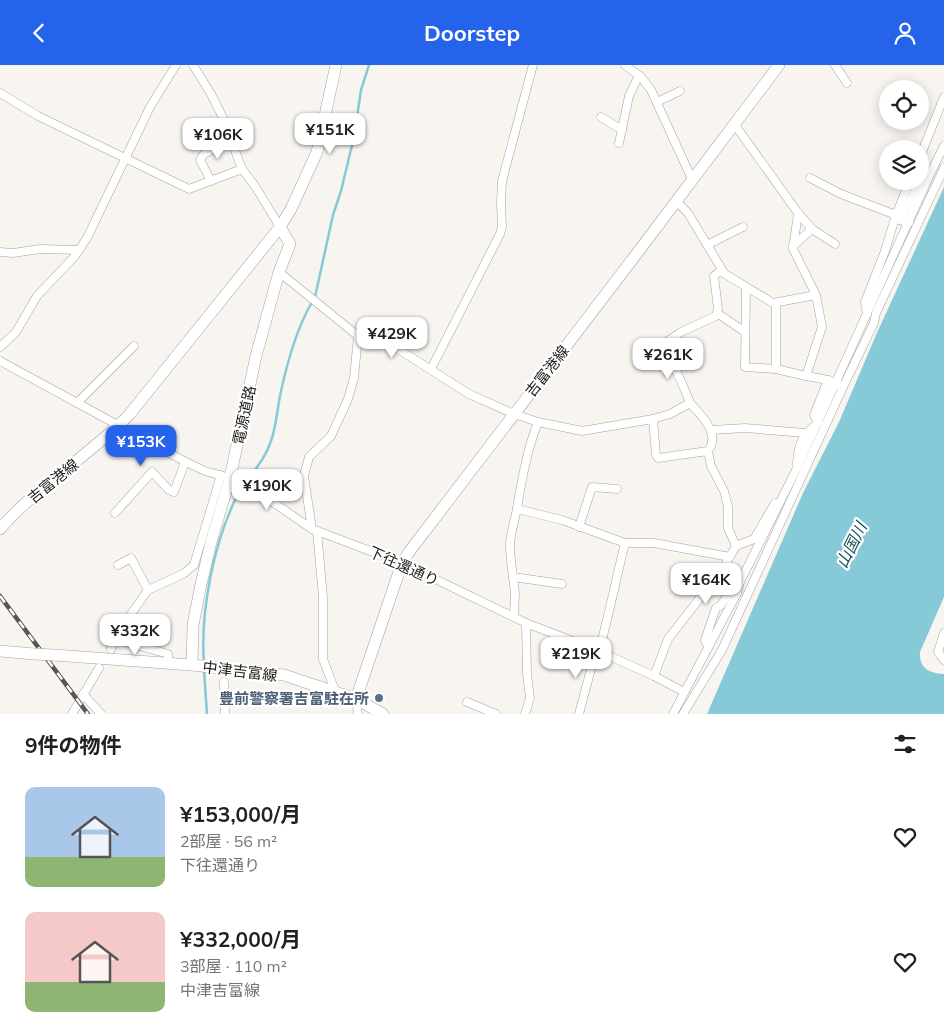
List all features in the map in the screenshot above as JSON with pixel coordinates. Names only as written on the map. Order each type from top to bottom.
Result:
[{"type":"main road","name":"吉富港線","points":[[0,529],[10,517],[108,436],[129,415],[280,227],[301,190],[317,152],[336,65]]},
{"type":"main road","name":"吉富港線","points":[[356,699],[402,563],[409,552],[779,65]]},
{"type":"main road","name":"電源道路","points":[[192,665],[193,625],[225,477],[279,273],[290,243],[280,227]]},
{"type":"main road","name":"中津吉富線","points":[[0,651],[192,665],[284,675],[356,699],[383,714]]},
{"type":"street","points":[[0,347],[16,332],[37,296],[88,238],[150,107],[176,65]]},
{"type":"street","points":[[193,65],[211,94],[232,140],[242,169],[255,186],[280,227]]},
{"type":"street","points":[[431,369],[500,234],[502,227],[502,181],[533,65]]},
{"type":"street","points":[[625,65],[639,75],[651,90],[690,175],[694,178]]},
{"type":"street","points":[[835,65],[847,83]]},
{"type":"street","points":[[619,143],[630,96],[639,75]]},
{"type":"street","points":[[657,102],[680,91]]},
{"type":"street","points":[[0,93],[38,116],[189,189],[242,169]]},
{"type":"street","points":[[927,140],[944,97]]},
{"type":"street","points":[[601,117],[622,130]]},
{"type":"street","points":[[734,125],[798,213],[812,229],[835,244]]},
{"type":"street","points":[[211,181],[200,160],[204,154],[232,140]]},
{"type":"street","points":[[906,223],[944,146]]},
{"type":"street","points":[[855,364],[868,326],[865,302],[885,251],[937,182],[944,167]]},
{"type":"street","points":[[930,174],[937,182]]},
{"type":"street","points":[[810,178],[906,223]]},
{"type":"street","points":[[683,714],[722,651],[826,427],[867,314],[903,235],[909,190]]},
{"type":"street","points":[[673,714],[737,593],[756,541],[784,496],[818,423],[840,385],[855,364],[917,190]]},
{"type":"street","points":[[676,201],[688,213],[724,273]]},
{"type":"street","points":[[798,213],[793,249],[816,295],[822,327],[806,376]]},
{"type":"street","points":[[707,245],[743,227]]},
{"type":"street","points":[[793,246],[812,229]]},
{"type":"street","points":[[0,252],[13,253],[40,249],[79,250]]},
{"type":"street","points":[[653,419],[656,455],[658,458],[708,451],[712,446],[712,430],[690,403],[668,357],[654,347],[716,316],[718,309],[714,276],[720,271],[768,302],[776,303],[816,295]]},
{"type":"street","points":[[279,273],[358,336],[395,347],[469,394],[514,414],[538,422],[582,431],[653,419],[670,414],[690,403]]},
{"type":"street","points":[[746,288],[744,367],[776,369],[828,380],[840,385]]},
{"type":"street","points":[[776,303],[776,369]]},
{"type":"street","points":[[718,313],[745,332]]},
{"type":"street","points":[[335,691],[323,659],[323,597],[315,530],[304,476],[309,457],[331,436],[348,399],[354,378],[358,336]]},
{"type":"street","points":[[77,403],[134,347]]},
{"type":"street","points":[[0,361],[114,423]]},
{"type":"street","points":[[826,427],[818,423],[814,415],[828,380]]},
{"type":"street","points":[[514,617],[515,593],[510,535],[530,443],[538,422]]},
{"type":"street","points":[[797,468],[798,451],[805,433],[818,423]]},
{"type":"street","points":[[712,430],[745,428],[805,433]]},
{"type":"street","name":"下往還通り","points":[[128,431],[185,462],[225,477],[264,496],[315,530],[402,563],[526,623],[597,650],[654,676],[683,695],[689,702]]},
{"type":"street","points":[[708,451],[712,466],[724,491],[728,507],[728,528],[736,546]]},
{"type":"street","points":[[115,513],[152,472],[174,492],[185,462]]},
{"type":"street","points":[[111,649],[115,639],[138,602],[148,590],[183,574],[194,565],[225,477]]},
{"type":"street","points":[[579,527],[592,487],[617,489]]},
{"type":"street","points":[[517,509],[562,520],[625,543],[654,543],[730,557]]},
{"type":"street","points":[[654,676],[668,639],[724,567],[736,546],[756,541]]},
{"type":"street","points":[[579,714],[609,615],[613,587],[625,543]]},
{"type":"street","points":[[118,565],[131,558],[148,590]]},
{"type":"street","points":[[513,577],[562,584]]},
{"type":"street","points":[[740,582],[750,592]]},
{"type":"street","points":[[525,714],[530,698],[527,674],[526,623]]},
{"type":"street","points":[[683,695],[697,681],[731,630]]},
{"type":"street","points":[[944,633],[938,652],[944,660]]},
{"type":"street","points":[[115,639],[168,654],[168,664]]},
{"type":"street","points":[[72,714],[99,668]]},
{"type":"street","points":[[224,682],[225,714]]},
{"type":"street","points":[[83,694],[101,714]]},
{"type":"street","points":[[356,699],[358,714]]},
{"type":"street","points":[[468,702],[496,714]]},
{"type":"water","name":"山国川","points":[[944,187],[944,597],[920,652],[920,657],[926,669],[944,674],[944,714],[707,714],[803,493],[839,422],[876,335]]},
{"type":"waterway","points":[[315,297],[333,215],[354,137],[361,90],[369,65]]},
{"type":"waterway","points":[[204,663],[204,621],[215,555],[237,496],[268,449],[289,360],[312,302]]},
{"type":"waterway","points":[[204,671],[207,714]]},
{"type":"railway","points":[[0,596],[88,714]]},
{"type":"place","name":"豊前警察署吉富駐在所","points":[[379,698]]}]
